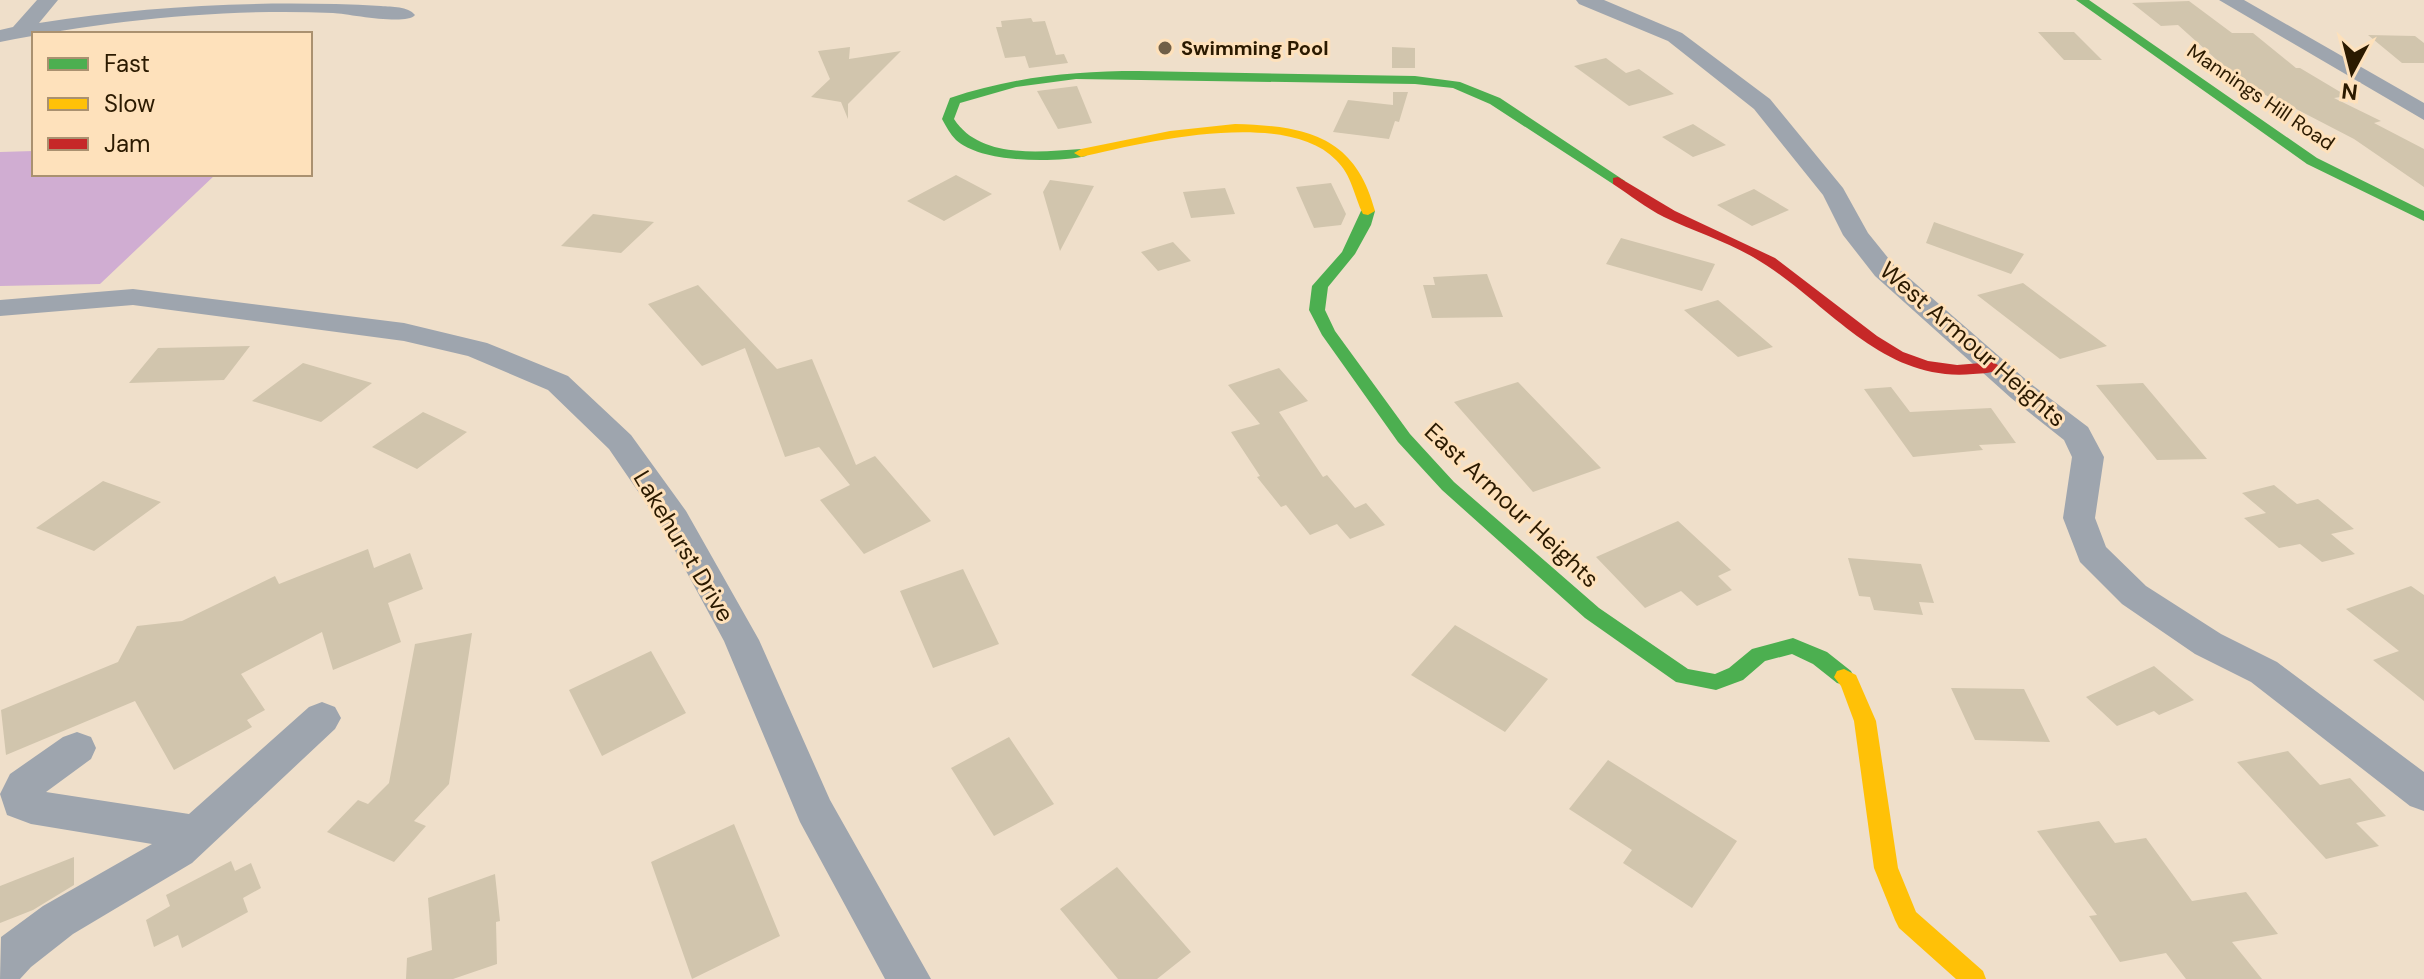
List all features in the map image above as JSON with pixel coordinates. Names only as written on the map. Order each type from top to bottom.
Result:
[{"type":"street","points":[[10,34],[48,0]]},
{"type":"street","name":"West Armour Heights","points":[[1586,0],[1675,37],[1762,104],[1834,193],[1856,235],[1884,270],[1993,367],[2077,434],[2088,457],[2079,518],[2092,553],[2134,595],[2208,644],[2264,672],[2424,794]]},
{"type":"street","name":"Mannings Hill Road","points":[[2082,0],[2312,161],[2424,217]]},
{"type":"street","points":[[2229,0],[2424,113]]},
{"type":"street","points":[[10,34],[237,4],[295,1],[364,5],[405,15]]},
{"type":"street","name":"East Armour Heights","points":[[1974,979],[1907,920],[1886,868],[1865,721],[1849,681],[1820,658],[1793,646],[1759,655],[1736,674],[1716,682],[1683,676],[1592,613],[1448,486],[1404,438],[1328,332],[1317,310],[1320,286],[1348,254],[1364,225],[1368,210],[1353,169],[1324,143],[1282,132],[1243,129],[1148,137],[1079,153],[1032,155],[997,151],[963,139],[948,119],[955,101],[978,90],[1016,81],[1086,74],[1376,79],[1456,85],[1495,101],[1666,212],[1769,260],[1854,328],[1898,358],[1942,370],[1968,372],[1993,367]]},
{"type":"street","points":[[2370,82],[2424,87]]},
{"type":"street","name":"Lakehurst Drive","points":[[0,308],[133,297],[404,332],[477,349],[558,383],[620,442],[674,519],[741,640],[814,810],[909,979]]},
{"type":"street","points":[[0,970],[16,952],[58,920],[156,865],[197,833],[322,718]]},
{"type":"street","points":[[77,748],[24,786],[19,795],[21,803],[197,833]]},
{"type":"shaded area","points":[[32,151],[32,176],[214,176],[100,284],[0,286],[0,152]]},
{"type":"building","points":[[2189,1],[2232,33],[2253,33],[2296,68],[2347,96],[2334,98],[2381,121],[2374,123],[2424,149],[2424,187],[2354,139],[2274,100],[2237,78],[2178,25],[2161,26],[2132,3]]},
{"type":"building","points":[[1031,18],[1033,22],[1045,21],[1056,55],[1064,54],[1068,63],[1029,68],[1025,56],[1005,58],[996,27],[1002,27],[1001,21]]},
{"type":"building","points":[[2038,32],[2074,32],[2102,60],[2064,60]]},
{"type":"building","points":[[2368,35],[2415,36],[2424,43],[2424,63],[2402,63]]},
{"type":"building","points":[[850,47],[849,59],[901,51],[848,104],[848,119],[841,102],[811,97],[830,79],[818,51]]},
{"type":"building","points":[[1392,47],[1415,48],[1415,68],[1392,68]]},
{"type":"building","points":[[1606,58],[1626,73],[1639,69],[1674,94],[1629,106],[1574,66]]},
{"type":"building","points":[[1077,86],[1092,123],[1058,129],[1037,91]]},
{"type":"building","points":[[1393,92],[1408,92],[1399,122],[1395,121],[1389,139],[1333,132],[1348,100],[1393,105]]},
{"type":"building","points":[[1693,124],[1726,145],[1693,157],[1662,137]]},
{"type":"building","points":[[956,175],[992,194],[944,221],[907,201]]},
{"type":"building","points":[[1050,180],[1094,186],[1060,251],[1043,192]]},
{"type":"building","points":[[1331,183],[1346,214],[1341,225],[1314,228],[1296,187]]},
{"type":"building","points":[[1225,188],[1235,214],[1191,218],[1183,192]]},
{"type":"building","points":[[1754,189],[1789,210],[1752,226],[1717,205]]},
{"type":"building","points":[[593,214],[654,222],[621,253],[561,246]]},
{"type":"building","points":[[1934,222],[2024,254],[2011,274],[1926,243]]},
{"type":"building","points":[[1621,238],[1715,264],[1702,291],[1606,264]]},
{"type":"building","points":[[1173,242],[1191,261],[1158,271],[1141,252]]},
{"type":"building","points":[[1487,274],[1503,317],[1432,318],[1423,285],[1435,285],[1433,277]]},
{"type":"building","points":[[2023,283],[2107,346],[2060,359],[1977,295]]},
{"type":"building","points":[[698,285],[777,369],[812,359],[856,465],[875,456],[931,521],[864,554],[820,500],[850,485],[819,447],[785,457],[745,348],[702,366],[648,304]]},
{"type":"building","points":[[1718,300],[1773,347],[1738,357],[1684,310]]},
{"type":"building","points":[[250,346],[224,380],[129,383],[158,348]]},
{"type":"building","points":[[303,363],[372,383],[321,422],[252,401]]},
{"type":"building","points":[[1279,368],[1308,401],[1279,412],[1323,477],[1327,475],[1355,508],[1366,503],[1385,525],[1350,539],[1337,524],[1310,535],[1286,505],[1281,507],[1257,477],[1260,476],[1231,432],[1260,424],[1228,385]]},
{"type":"building","points":[[1518,382],[1601,468],[1533,492],[1454,402]]},
{"type":"building","points":[[2143,383],[2207,459],[2157,460],[2096,385]]},
{"type":"building","points":[[1891,387],[1910,412],[1991,408],[2016,443],[1979,445],[1983,450],[1913,457],[1864,389]]},
{"type":"building","points":[[423,412],[467,432],[417,469],[372,447]]},
{"type":"building","points":[[103,481],[161,502],[94,551],[36,528]]},
{"type":"building","points":[[2274,485],[2297,504],[2318,499],[2354,529],[2331,534],[2355,554],[2322,562],[2300,544],[2279,548],[2244,518],[2266,513],[2242,493]]},
{"type":"building","points":[[1678,521],[1731,570],[1718,576],[1732,590],[1697,606],[1681,591],[1645,608],[1596,557]]},
{"type":"building","points":[[368,549],[374,568],[410,553],[423,589],[388,603],[401,642],[333,670],[322,632],[241,674],[265,710],[247,720],[252,727],[174,770],[135,701],[6,755],[1,710],[118,662],[137,626],[182,621],[275,576],[279,584]]},
{"type":"building","points":[[1848,558],[1921,564],[1934,603],[1919,602],[1923,615],[1874,610],[1870,597],[1859,596]]},
{"type":"building","points":[[963,569],[999,644],[933,668],[900,591]]},
{"type":"building","points":[[2411,586],[2424,595],[2424,701],[2373,660],[2399,651],[2346,609]]},
{"type":"building","points":[[1455,625],[1548,679],[1505,732],[1411,675]]},
{"type":"building","points":[[472,633],[449,784],[414,821],[426,826],[394,862],[327,832],[358,800],[368,804],[389,783],[415,644]]},
{"type":"building","points":[[651,651],[686,713],[602,756],[569,690]]},
{"type":"building","points":[[2154,666],[2194,700],[2159,715],[2154,711],[2117,726],[2086,697]]},
{"type":"building","points":[[1951,688],[2024,689],[2050,742],[1975,740]]},
{"type":"building","points":[[1009,737],[1054,804],[994,836],[951,768]]},
{"type":"building","points":[[2288,751],[2320,785],[2350,778],[2386,816],[2356,823],[2379,846],[2326,859],[2237,762]]},
{"type":"building","points":[[1608,760],[1737,841],[1692,908],[1623,863],[1632,850],[1569,809]]},
{"type":"building","points":[[2099,821],[2115,843],[2146,838],[2192,901],[2246,892],[2278,934],[2232,942],[2262,979],[2186,979],[2166,953],[2120,962],[2089,916],[2097,915],[2037,831]]},
{"type":"building","points":[[734,824],[780,936],[692,979],[651,862]]},
{"type":"building","points":[[74,857],[74,885],[33,910],[0,923],[0,886]]},
{"type":"building","points":[[231,861],[235,871],[251,863],[261,888],[243,898],[248,912],[182,948],[178,935],[154,947],[146,920],[170,906],[166,895]]},
{"type":"building","points":[[1117,867],[1191,952],[1157,979],[1118,979],[1060,909]]},
{"type":"building","points":[[495,874],[500,921],[496,922],[497,964],[453,979],[406,979],[407,958],[432,950],[428,898]]},
{"type":"traffic: fast","points":[[2082,0],[2312,161],[2424,217]]},
{"type":"traffic: fast","points":[[1081,153],[1037,155],[988,150],[963,139],[948,119],[955,101],[1016,83],[1046,78],[1138,75],[1415,80],[1456,85],[1495,101],[1618,181]]},
{"type":"traffic: fast","points":[[1368,211],[1348,254],[1320,286],[1317,310],[1328,332],[1404,438],[1448,486],[1592,613],[1683,676],[1716,682],[1736,674],[1759,655],[1793,646],[1820,658],[1844,677]]},
{"type":"traffic: slow","points":[[1081,153],[1202,130],[1266,129],[1295,134],[1322,143],[1346,162],[1358,181],[1368,211]]},
{"type":"traffic: slow","points":[[1844,677],[1849,681],[1865,721],[1886,868],[1907,920],[1974,979]]},
{"type":"traffic: jam","points":[[1618,181],[1670,214],[1746,247],[1770,261],[1871,340],[1897,355],[1926,366],[1957,370],[1993,367]]},
{"type":"place","name":"Swimming Pool","points":[[1165,48]]}]
